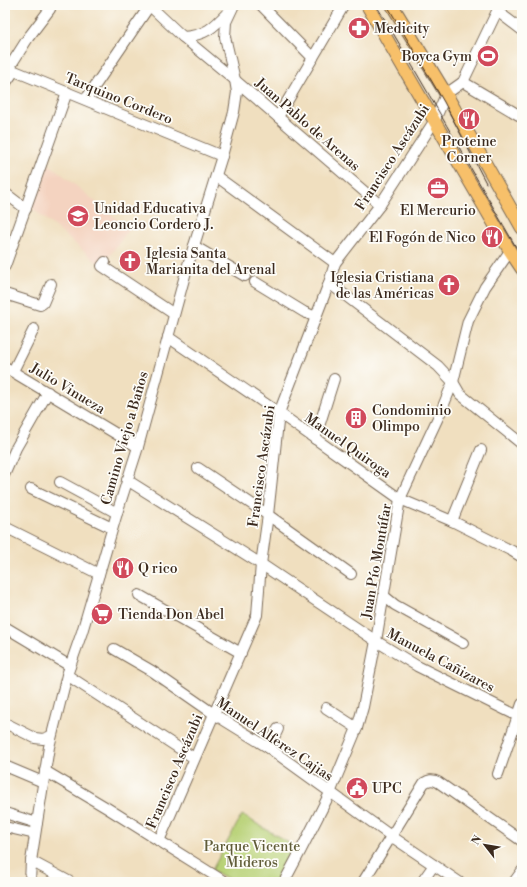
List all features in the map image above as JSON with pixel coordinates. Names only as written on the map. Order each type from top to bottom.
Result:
[{"type":"main road","points":[[367,5],[510,251],[522,269]]},
{"type":"main road","points":[[392,5],[446,94],[522,228]]},
{"type":"street","points":[[86,99],[149,5]]},
{"type":"street","name":"Juan Pablo de Arenas","points":[[149,5],[380,205]]},
{"type":"street","points":[[261,5],[313,58]]},
{"type":"street","points":[[278,117],[344,5]]},
{"type":"street","points":[[183,36],[196,36],[208,30],[233,6]]},
{"type":"street","name":"Camino Viejo a Baños","points":[[30,882],[31,861],[51,736],[68,671],[82,632],[112,528],[138,447],[174,314],[236,106],[236,80],[225,37],[226,22],[233,6]]},
{"type":"street","points":[[446,94],[462,82],[499,8],[522,30]]},
{"type":"street","points":[[5,84],[10,69],[28,38],[50,9]]},
{"type":"street","name":"Tarquino Cordero","points":[[10,69],[222,156]]},
{"type":"street","points":[[462,82],[522,117]]},
{"type":"street","points":[[5,266],[66,92]]},
{"type":"street","name":"Francisco Ascázubi","points":[[159,841],[241,653],[256,615],[279,413],[329,283],[335,263],[380,205],[435,120],[446,94]]},
{"type":"street","points":[[216,176],[335,263]]},
{"type":"street","points":[[5,193],[26,209]]},
{"type":"street","points":[[194,246],[245,276]]},
{"type":"street","name":"Juan Pío Montúfar","points":[[284,882],[330,794],[357,728],[363,707],[376,641],[400,499],[453,382],[468,321],[485,287],[510,251]]},
{"type":"street","points":[[105,262],[102,266],[174,314]]},
{"type":"street","points":[[255,282],[304,312],[316,317]]},
{"type":"street","points":[[329,283],[438,366],[453,382],[460,394],[522,444]]},
{"type":"street","points":[[5,294],[40,305],[43,303],[50,284]]},
{"type":"street","points":[[9,369],[34,329]]},
{"type":"street","name":"Manuel Quiroga","points":[[168,337],[279,413],[400,499],[452,521],[522,557]]},
{"type":"street","name":"Julio Vinueza","points":[[9,369],[138,447]]},
{"type":"street","points":[[315,439],[334,379]]},
{"type":"street","points":[[5,473],[8,459],[48,392]]},
{"type":"street","points":[[452,521],[481,450]]},
{"type":"street","points":[[198,468],[352,574]]},
{"type":"street","name":"Manuela Cañizares","points":[[127,480],[261,564],[376,641],[417,666],[520,717]]},
{"type":"street","points":[[60,482],[117,513]]},
{"type":"street","points":[[31,489],[112,528]]},
{"type":"street","points":[[5,527],[99,574]]},
{"type":"street","points":[[139,595],[241,653]]},
{"type":"street","points":[[384,596],[395,605],[463,643]]},
{"type":"street","points":[[5,627],[194,758]]},
{"type":"street","name":"Manuel Alferez Cajias","points":[[114,650],[152,671],[214,714],[269,748],[330,794],[459,882]]},
{"type":"street","points":[[498,774],[520,717],[522,704]]},
{"type":"street","points":[[326,708],[357,728]]},
{"type":"street","points":[[5,723],[35,738],[43,739],[51,736]]},
{"type":"street","points":[[269,748],[278,729]]},
{"type":"street","points":[[5,766],[43,782]]},
{"type":"street","points":[[45,771],[108,808],[225,882]]},
{"type":"street","points":[[363,882],[424,783],[429,780],[438,782],[522,841]]},
{"type":"street","points":[[5,813],[37,823]]},
{"type":"street","points":[[5,827],[35,834]]},
{"type":"street","points":[[31,861],[70,882]]},
{"type":"street","points":[[422,882],[434,865]]},
{"type":"street","points":[[514,882],[522,871]]},
{"type":"shaded area","name":"Unidad Educativa Leoncio Cordero J.","points":[[43,159],[129,229],[102,266],[27,204]]},
{"type":"green space","name":"Parque Vicente Mideros","points":[[242,815],[294,846],[275,882],[234,882],[212,870]]},
{"type":"tram line","points":[[376,5],[516,247]]},
{"type":"tram line","points":[[387,5],[444,102],[486,183]]},
{"type":"place","name":"Medicity","points":[[359,28]]},
{"type":"place","name":"Boyca Gym","points":[[488,56]]},
{"type":"place","name":"Proteine Corner","points":[[469,119]]},
{"type":"place","name":"El Mercurio","points":[[438,188]]},
{"type":"place","name":"Unidad Educativa Leoncio Cordero J.","points":[[78,216]]},
{"type":"place","name":"El Fogón de Nico","points":[[492,237]]},
{"type":"place","name":"Iglesia Santa Marianita del Arenal","points":[[130,261]]},
{"type":"place","name":"Iglesia Cristiana de las Américas","points":[[449,285]]},
{"type":"place","name":"Condominio Olimpo","points":[[356,418]]},
{"type":"place","name":"Q rico","points":[[123,568]]},
{"type":"place","name":"Tienda Don Abel","points":[[102,614]]},
{"type":"place","name":"UPC","points":[[357,788]]}]
